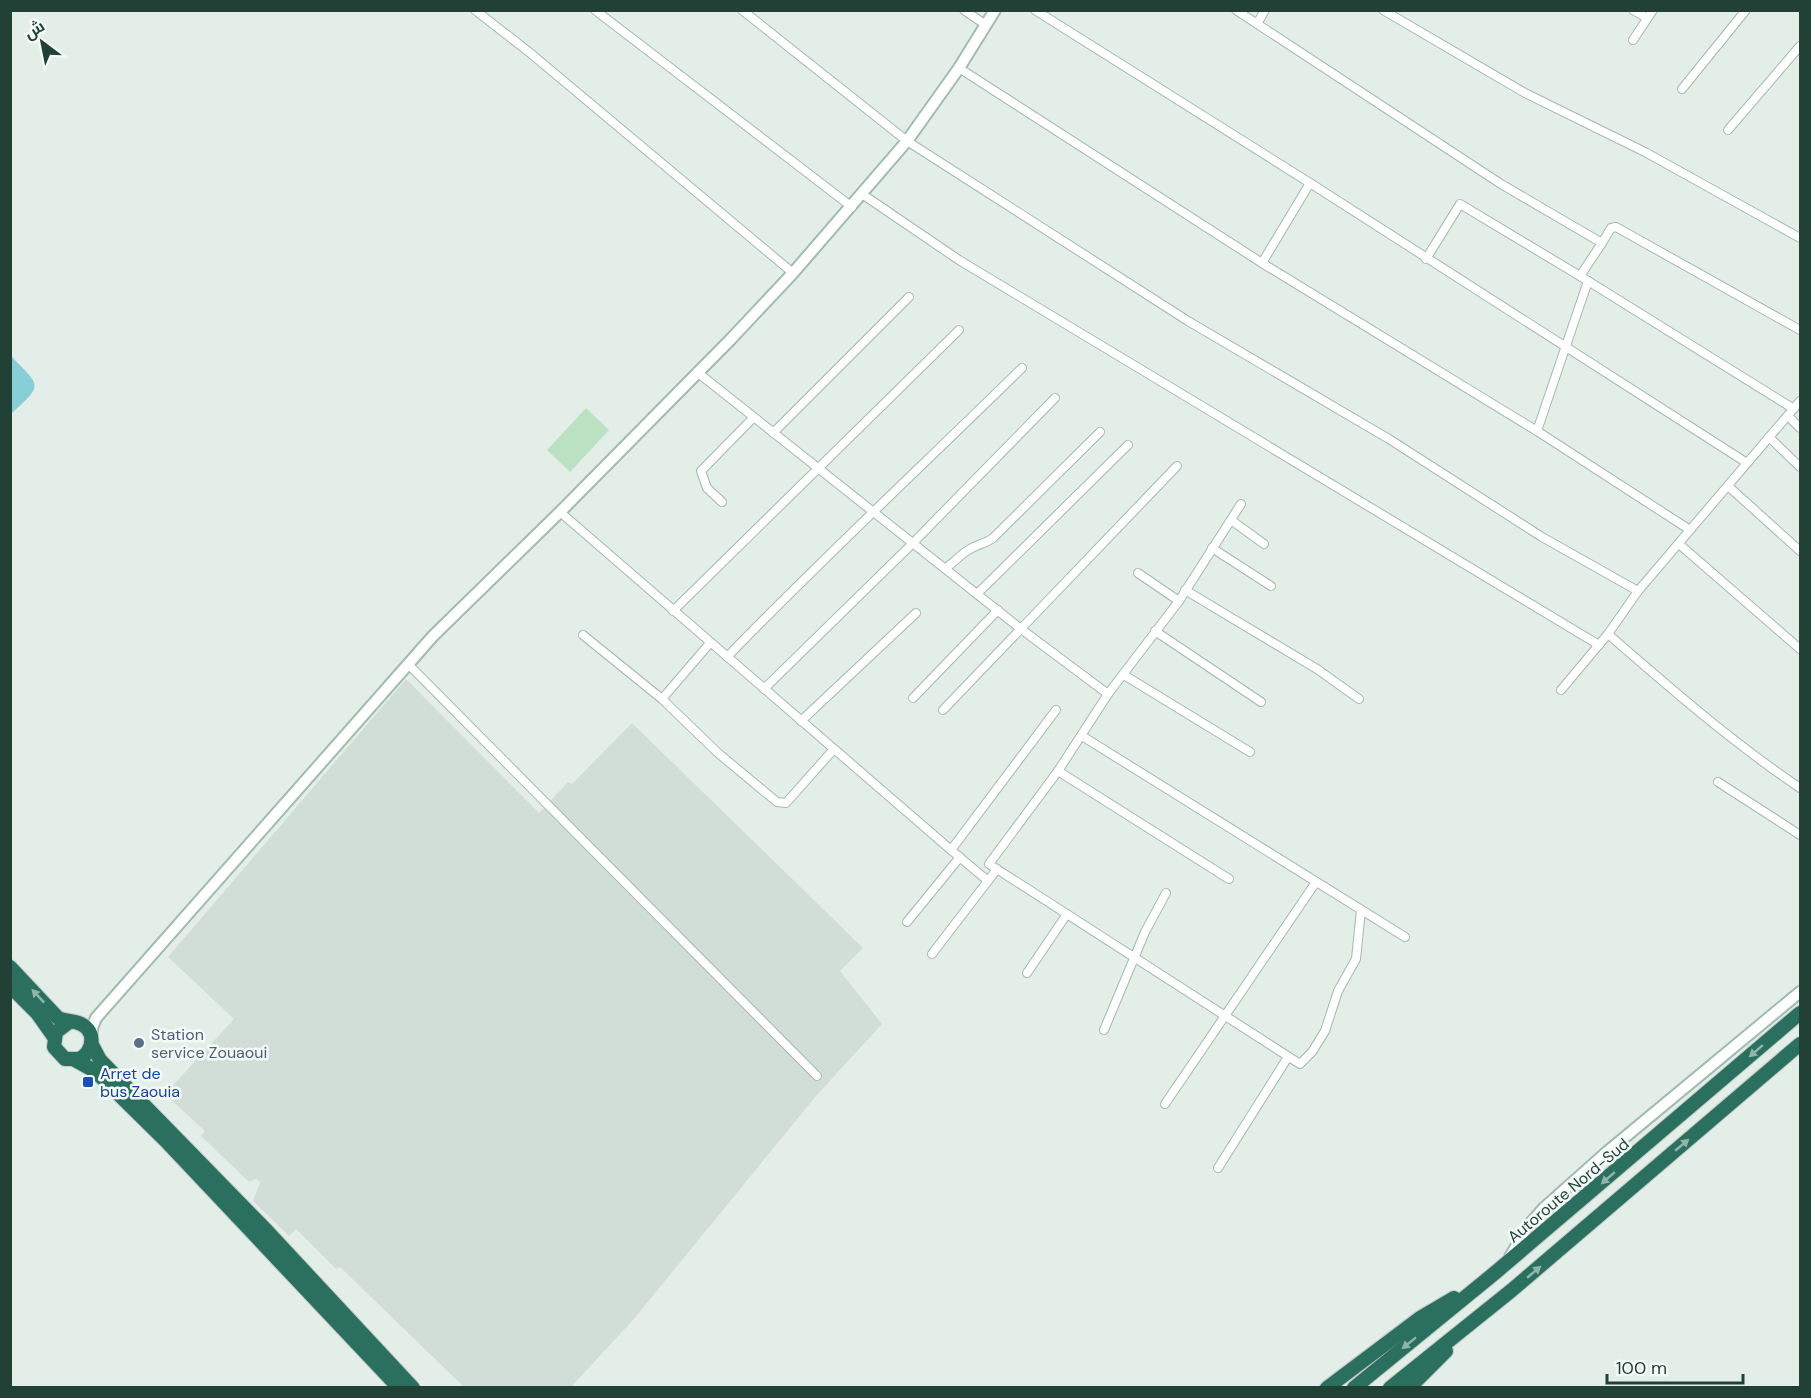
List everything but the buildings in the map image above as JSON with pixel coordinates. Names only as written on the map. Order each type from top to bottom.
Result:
[{"type":"highway","points":[[10,967],[58,1018],[87,1028],[100,1060],[267,1231],[413,1388]]},
{"type":"highway","points":[[10,986],[37,1014],[54,1037],[57,1052],[65,1059],[75,1060],[95,1071],[159,1134],[399,1388]]},
{"type":"highway","name":"Autoroute Nord-Sud","points":[[1354,1388],[1501,1268],[1800,1013]]},
{"type":"highway","points":[[54,1037],[58,1028],[73,1023]]},
{"type":"highway","points":[[75,1060],[88,1052],[91,1040]]},
{"type":"highway","points":[[1390,1388],[1512,1290],[1800,1044]]},
{"type":"highway","points":[[1327,1388],[1420,1318],[1501,1268]]},
{"type":"highway","points":[[1409,1388],[1512,1290]]},
{"type":"street","points":[[475,10],[529,52],[793,273]]},
{"type":"street","points":[[595,10],[852,207]]},
{"type":"street","points":[[742,10],[907,141],[1188,321],[1389,439],[1542,537],[1638,591]]},
{"type":"street","points":[[964,10],[986,26]]},
{"type":"street","points":[[91,1040],[96,1018],[433,636],[560,512],[697,372],[793,273],[852,207],[907,141],[959,68],[996,10]]},
{"type":"street","points":[[1035,10],[1748,463]]},
{"type":"street","points":[[1236,10],[1502,184],[1602,243]]},
{"type":"street","points":[[1257,24],[1265,10]]},
{"type":"street","points":[[1383,10],[1525,93],[1645,152],[1800,238]]},
{"type":"street","points":[[1633,10],[1647,18]]},
{"type":"street","points":[[1633,40],[1653,10]]},
{"type":"street","points":[[1682,89],[1746,10]]},
{"type":"street","points":[[1728,130],[1800,46]]},
{"type":"street","points":[[959,68],[1262,263],[1537,431],[1690,530]]},
{"type":"street","points":[[1262,263],[1310,183]]},
{"type":"street","points":[[862,194],[958,260],[1599,645]]},
{"type":"street","points":[[1426,259],[1460,204],[1794,409]]},
{"type":"street","points":[[1580,276],[1611,228],[1616,226],[1800,330]]},
{"type":"street","points":[[1537,431],[1588,281]]},
{"type":"street","points":[[773,433],[909,297]]},
{"type":"street","points":[[673,611],[959,330]]},
{"type":"street","points":[[727,657],[842,541],[874,513],[1022,368]]},
{"type":"street","points":[[697,372],[1021,629],[1108,694]]},
{"type":"street","points":[[764,689],[913,543],[1055,398]]},
{"type":"street","points":[[1561,690],[1608,634],[1638,591],[1800,401]]},
{"type":"street","points":[[1788,416],[1800,428]]},
{"type":"street","points":[[722,502],[707,488],[701,471],[753,417]]},
{"type":"street","points":[[946,568],[964,552],[981,546],[993,538],[1100,432]]},
{"type":"street","points":[[1769,438],[1800,467]]},
{"type":"street","points":[[978,593],[1128,445]]},
{"type":"street","points":[[943,710],[1177,466]]},
{"type":"street","points":[[1728,486],[1800,551]]},
{"type":"street","points":[[980,874],[1058,771],[1108,694],[1179,601],[1241,504]]},
{"type":"street","points":[[560,512],[988,881]]},
{"type":"street","points":[[1230,520],[1263,544]]},
{"type":"street","points":[[1679,544],[1800,649]]},
{"type":"street","points":[[1212,548],[1271,586]]},
{"type":"street","points":[[1138,573],[1179,601]]},
{"type":"street","points":[[1185,590],[1317,669],[1359,699]]},
{"type":"street","points":[[913,698],[998,610]]},
{"type":"street","points":[[801,721],[916,613]]},
{"type":"street","points":[[1155,631],[1262,702]]},
{"type":"street","points":[[1608,634],[1671,689],[1800,788]]},
{"type":"street","points":[[583,635],[662,699],[718,753],[777,802],[786,803],[834,749]]},
{"type":"street","points":[[662,699],[710,642]]},
{"type":"street","points":[[408,664],[817,1076]]},
{"type":"street","points":[[1124,675],[1250,752]]},
{"type":"street","points":[[951,850],[1056,710]]},
{"type":"street","points":[[1082,736],[1405,937]]},
{"type":"street","points":[[1058,771],[1229,879]]},
{"type":"street","points":[[1718,782],[1800,835]]},
{"type":"street","points":[[907,922],[960,858]]},
{"type":"street","points":[[989,864],[1300,1064],[1312,1052],[1325,1032],[1338,991],[1356,959],[1361,910]]},
{"type":"street","points":[[932,954],[997,870]]},
{"type":"street","points":[[1164,1104],[1316,882]]},
{"type":"street","points":[[1104,1030],[1134,957],[1166,893]]},
{"type":"street","points":[[1027,973],[1067,914]]},
{"type":"street","points":[[1501,1268],[1528,1226],[1544,1208],[1607,1152],[1800,992]]},
{"type":"street","points":[[73,1023],[96,1018]]},
{"type":"street","points":[[1218,1168],[1288,1057]]},
{"type":"shaded area","points":[[406,679],[539,813],[568,782],[572,784],[632,723],[863,948],[840,971],[882,1024],[816,1096],[633,1320],[571,1387],[464,1387],[340,1267],[336,1269],[296,1229],[289,1236],[253,1201],[260,1182],[256,1179],[249,1182],[201,1136],[205,1131],[165,1094],[234,1019],[168,957]]},
{"type":"green space","points":[[586,408],[609,430],[570,472],[547,450]]},
{"type":"water","points":[[11,356],[35,385],[29,397],[11,414]]},
{"type":"place","name":"Station service Zouaoui","points":[[139,1043]]},
{"type":"place","name":"Arret de bus Zaouia","points":[[88,1082]]}]
